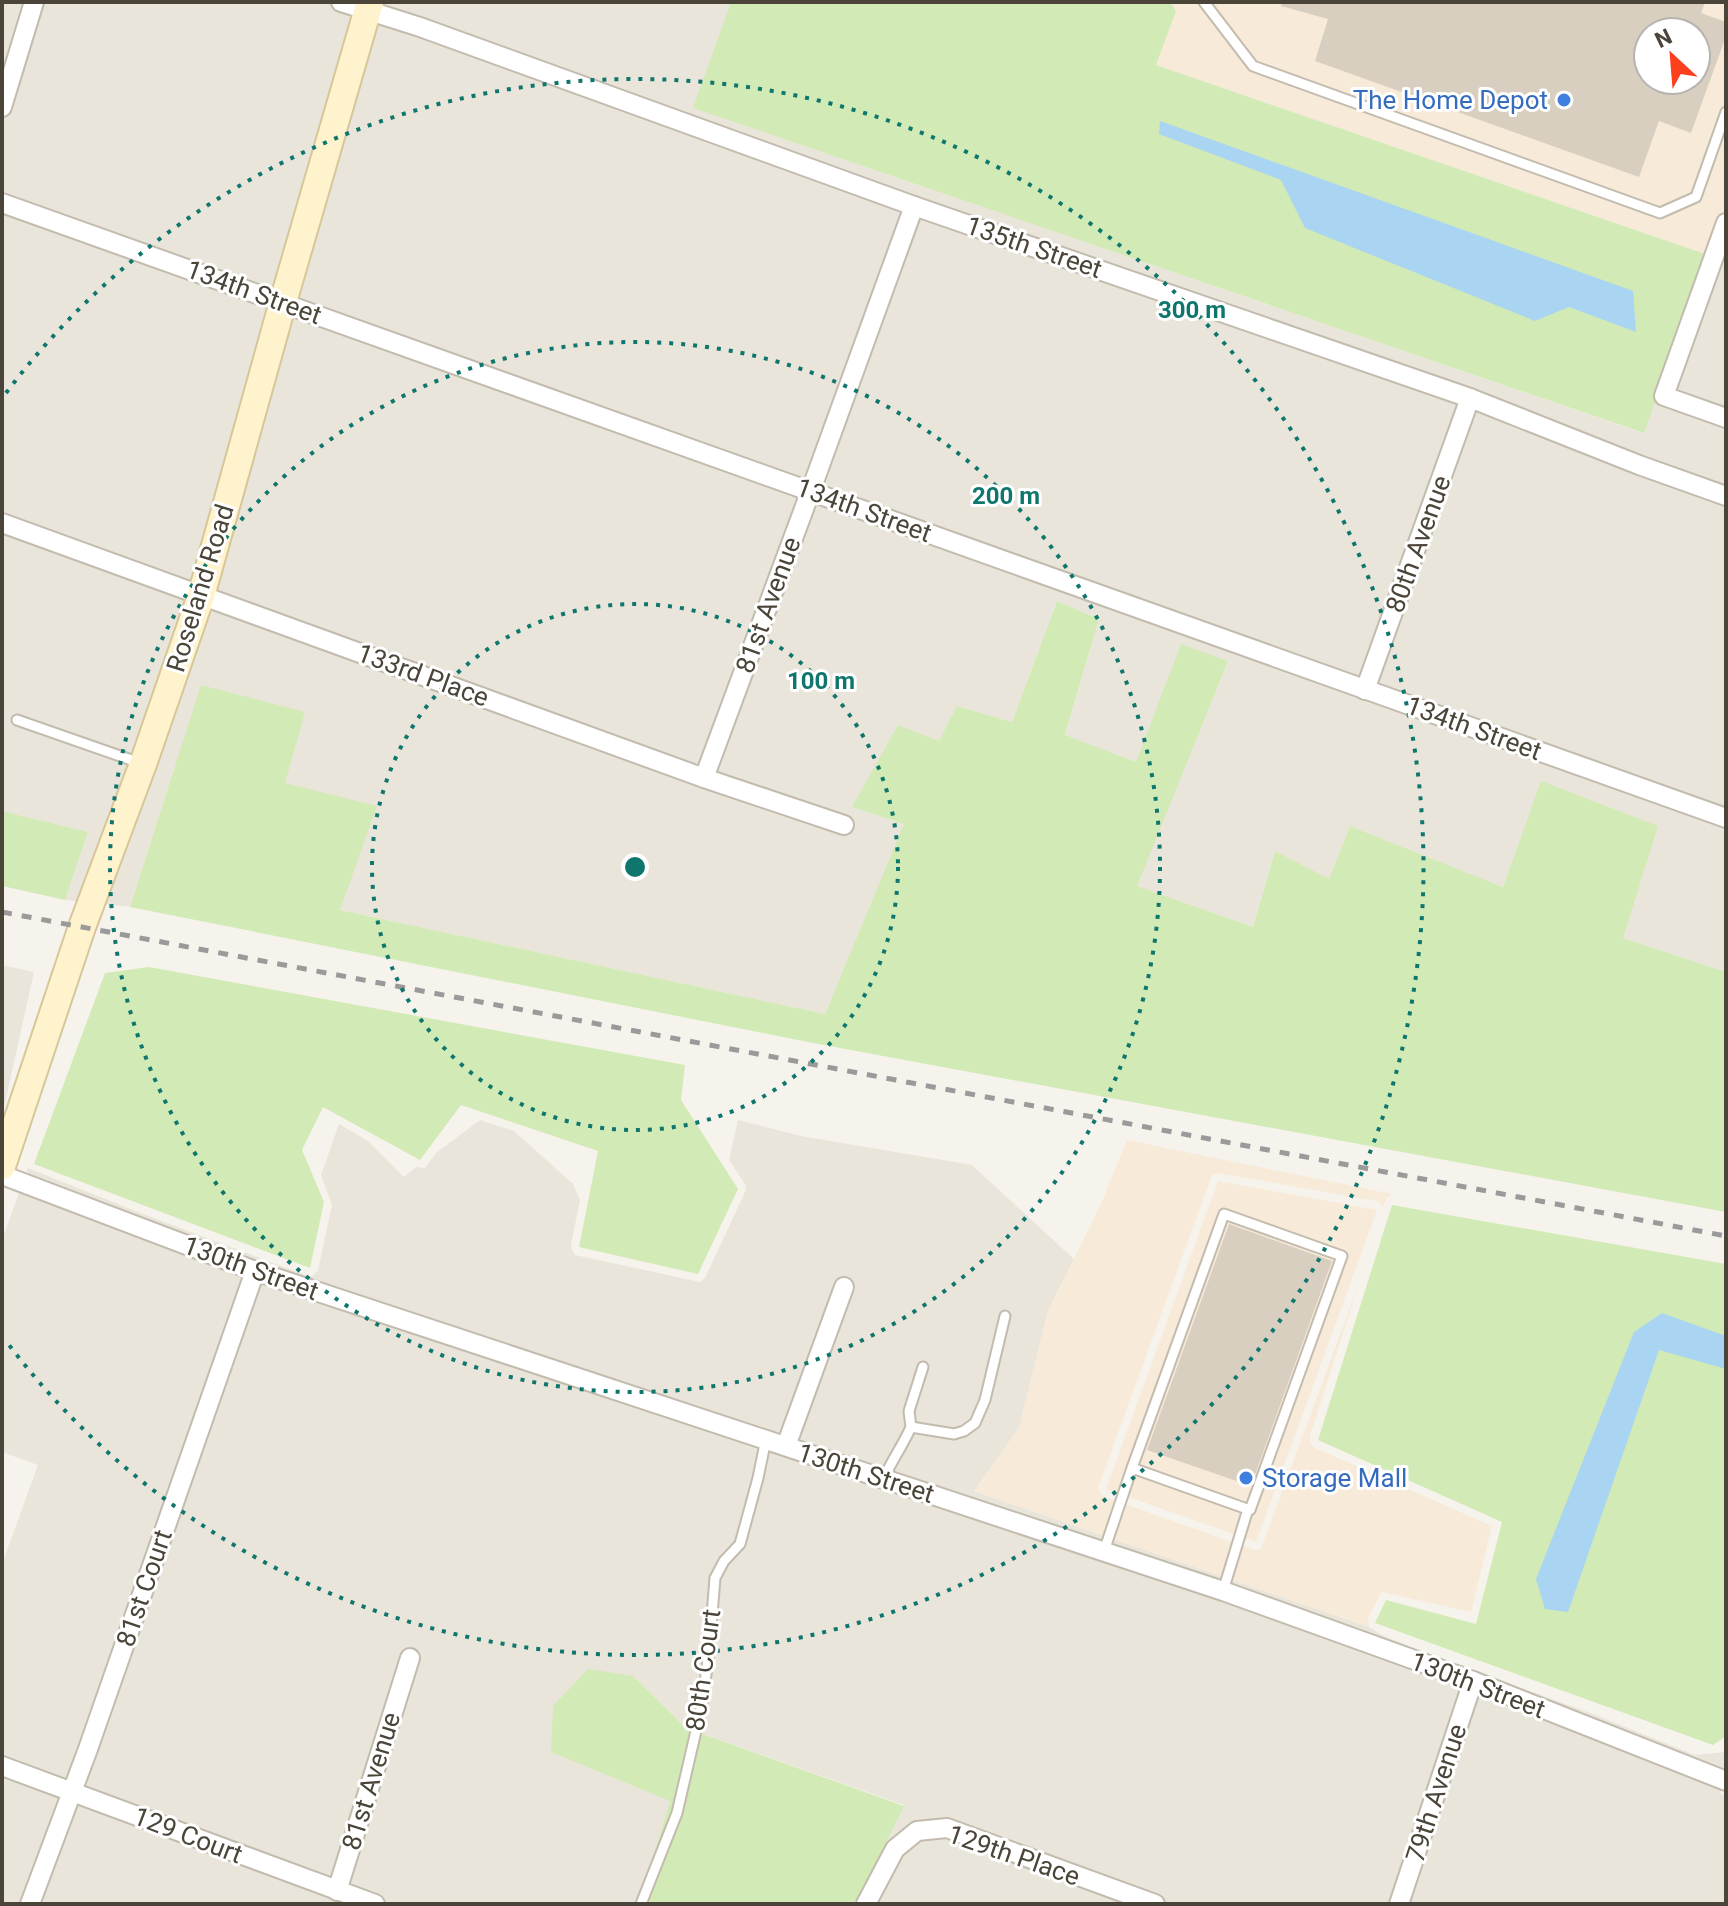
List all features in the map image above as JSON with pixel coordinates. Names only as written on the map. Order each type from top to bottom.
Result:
[{"type":"main road","name":"Roseland Road","points":[[2,1166],[82,927],[201,596],[369,6]]},
{"type":"street","points":[[2,107],[34,2]]},
{"type":"street","name":"135th Street","points":[[341,2],[369,6],[914,206],[1470,398],[1726,496]]},
{"type":"street","name":"134th Street","points":[[2,203],[1726,818]]},
{"type":"street","name":"81st Avenue","points":[[704,778],[914,206]]},
{"type":"street","points":[[1726,223],[1664,396],[1726,418]]},
{"type":"street","name":"80th Avenue","points":[[1365,690],[1470,398]]},
{"type":"street","name":"133rd Place","points":[[2,523],[704,778],[844,825]]},
{"type":"street","name":"130th Street","points":[[2,1175],[255,1271],[1223,1591],[1473,1681],[1726,1781]]},
{"type":"street","name":"81st Court","points":[[30,1904],[255,1271]]},
{"type":"street","points":[[786,1446],[844,1287]]},
{"type":"street","name":"81st Avenue","points":[[334,1897],[410,1658]]},
{"type":"street","name":"79th Avenue","points":[[1399,1904],[1473,1681]]},
{"type":"street","name":"129 Court","points":[[2,1766],[72,1791],[334,1897],[375,1904]]},
{"type":"street","name":"129th Place","points":[[866,1904],[895,1849],[917,1831],[947,1828],[1155,1904]]},
{"type":"lane","points":[[1204,2],[1253,66],[1660,213],[1696,197],[1726,112]]},
{"type":"lane","points":[[17,720],[143,764]]},
{"type":"lane","points":[[1104,1551],[1224,1214],[1342,1256],[1248,1509],[1223,1591]]},
{"type":"lane","points":[[911,1427],[954,1434],[975,1423],[985,1400],[1005,1316]]},
{"type":"lane","points":[[884,1478],[911,1427],[909,1411],[923,1367]]},
{"type":"lane","name":"80th Court","points":[[641,1904],[677,1813],[702,1705],[715,1578],[724,1561],[740,1544],[766,1439]]},
{"type":"lane","points":[[1132,1468],[1248,1509]]},
{"type":"shaded area","points":[[2,2],[731,2],[694,108],[1643,433],[1726,205],[1726,972],[1623,938],[1541,782],[1503,887],[1350,826],[1329,880],[1275,851],[1253,927],[1136,886],[1228,661],[1181,645],[1137,762],[1065,736],[1099,619],[1057,601],[1012,722],[958,706],[939,741],[852,807],[905,824],[825,1014],[340,910],[285,783],[201,686],[130,907],[65,900],[88,832],[2,811]]},
{"type":"shaded area","points":[[1170,2],[1726,2],[1726,205],[1708,255],[1156,65],[1176,11]]},
{"type":"shaded area","points":[[2,965],[34,972],[2,1117]]},
{"type":"shaded area","points":[[480,1120],[514,1131],[573,1184],[580,1200],[571,1245],[575,1255],[700,1282],[705,1278],[746,1190],[729,1160],[738,1120],[801,1136],[972,1165],[1074,1259],[1048,1311],[1019,1428],[974,1491],[1369,1627],[1428,1654],[1695,1755],[1726,1752],[1726,1776],[1720,1793],[1726,1796],[1726,1904],[856,1904],[904,1805],[686,1728],[633,1676],[670,1801],[639,1904],[2,1904],[2,1564],[38,1465],[2,1452],[2,1240],[28,1168],[313,1276],[318,1270],[332,1205],[321,1175],[339,1124],[368,1141],[404,1177],[416,1167],[425,1168],[436,1153]]},
{"type":"shaded area","points":[[1127,1140],[1392,1194],[1383,1206],[1377,1201],[1218,1173],[1212,1175],[1098,1488],[1100,1493],[1254,1550],[1261,1549],[1359,1283],[1310,1442],[1315,1448],[1492,1526],[1471,1612],[1382,1592],[1368,1618],[1369,1627],[974,1491],[1019,1428],[1048,1311],[1101,1204]]},
{"type":"shaded area","points":[[1218,1181],[1377,1210],[1256,1542],[1106,1489]]},
{"type":"green space","points":[[731,2],[1170,2],[1176,11],[1156,65],[1708,255],[1644,433],[693,108]]},
{"type":"green space","points":[[1057,601],[1099,619],[1065,735],[1136,762],[1181,644],[1228,661],[1137,886],[1253,927],[1275,851],[1329,879],[1350,826],[1503,887],[1541,781],[1658,826],[1623,938],[1726,972],[1726,1212],[813,1043],[130,907],[201,685],[305,712],[285,783],[377,806],[340,910],[825,1014],[904,824],[852,807],[898,725],[939,741],[957,706],[1012,722]]},
{"type":"green space","points":[[2,811],[88,832],[65,900],[2,886]]},
{"type":"green space","points":[[149,967],[685,1065],[681,1100],[738,1189],[698,1274],[579,1247],[598,1151],[461,1105],[420,1160],[323,1107],[302,1150],[324,1202],[310,1268],[34,1164],[105,973]]},
{"type":"green space","points":[[1392,1205],[1726,1264],[1726,1736],[1713,1745],[1375,1623],[1386,1600],[1476,1624],[1502,1522],[1318,1440]]},
{"type":"green space","points":[[588,1669],[633,1676],[686,1728],[904,1806],[856,1904],[639,1904],[670,1801],[551,1752],[553,1706]]},
{"type":"water","points":[[1160,121],[1633,291],[1636,332],[1569,307],[1535,321],[1305,228],[1281,180],[1159,134]]},
{"type":"water","points":[[1662,1313],[1726,1336],[1726,1369],[1659,1350],[1568,1612],[1545,1609],[1536,1579],[1634,1332]]},
{"type":"building","name":"The Home Depot","points":[[1282,2],[1705,2],[1701,13],[1709,16],[1632,16],[1632,96],[1704,96],[1691,133],[1659,121],[1639,177],[1315,61],[1328,19],[1281,6]]},
{"type":"building","name":"The Home Depot","points":[[1712,17],[1726,22],[1726,36],[1712,75]]},
{"type":"building","points":[[1229,1224],[1332,1261],[1251,1486],[1147,1450]]},
{"type":"railway","points":[[2,912],[1726,1236]]},
{"type":"place","name":"The Home Depot","points":[[1564,100]]},
{"type":"place","name":"Storage Mall","points":[[1246,1478]]}]
